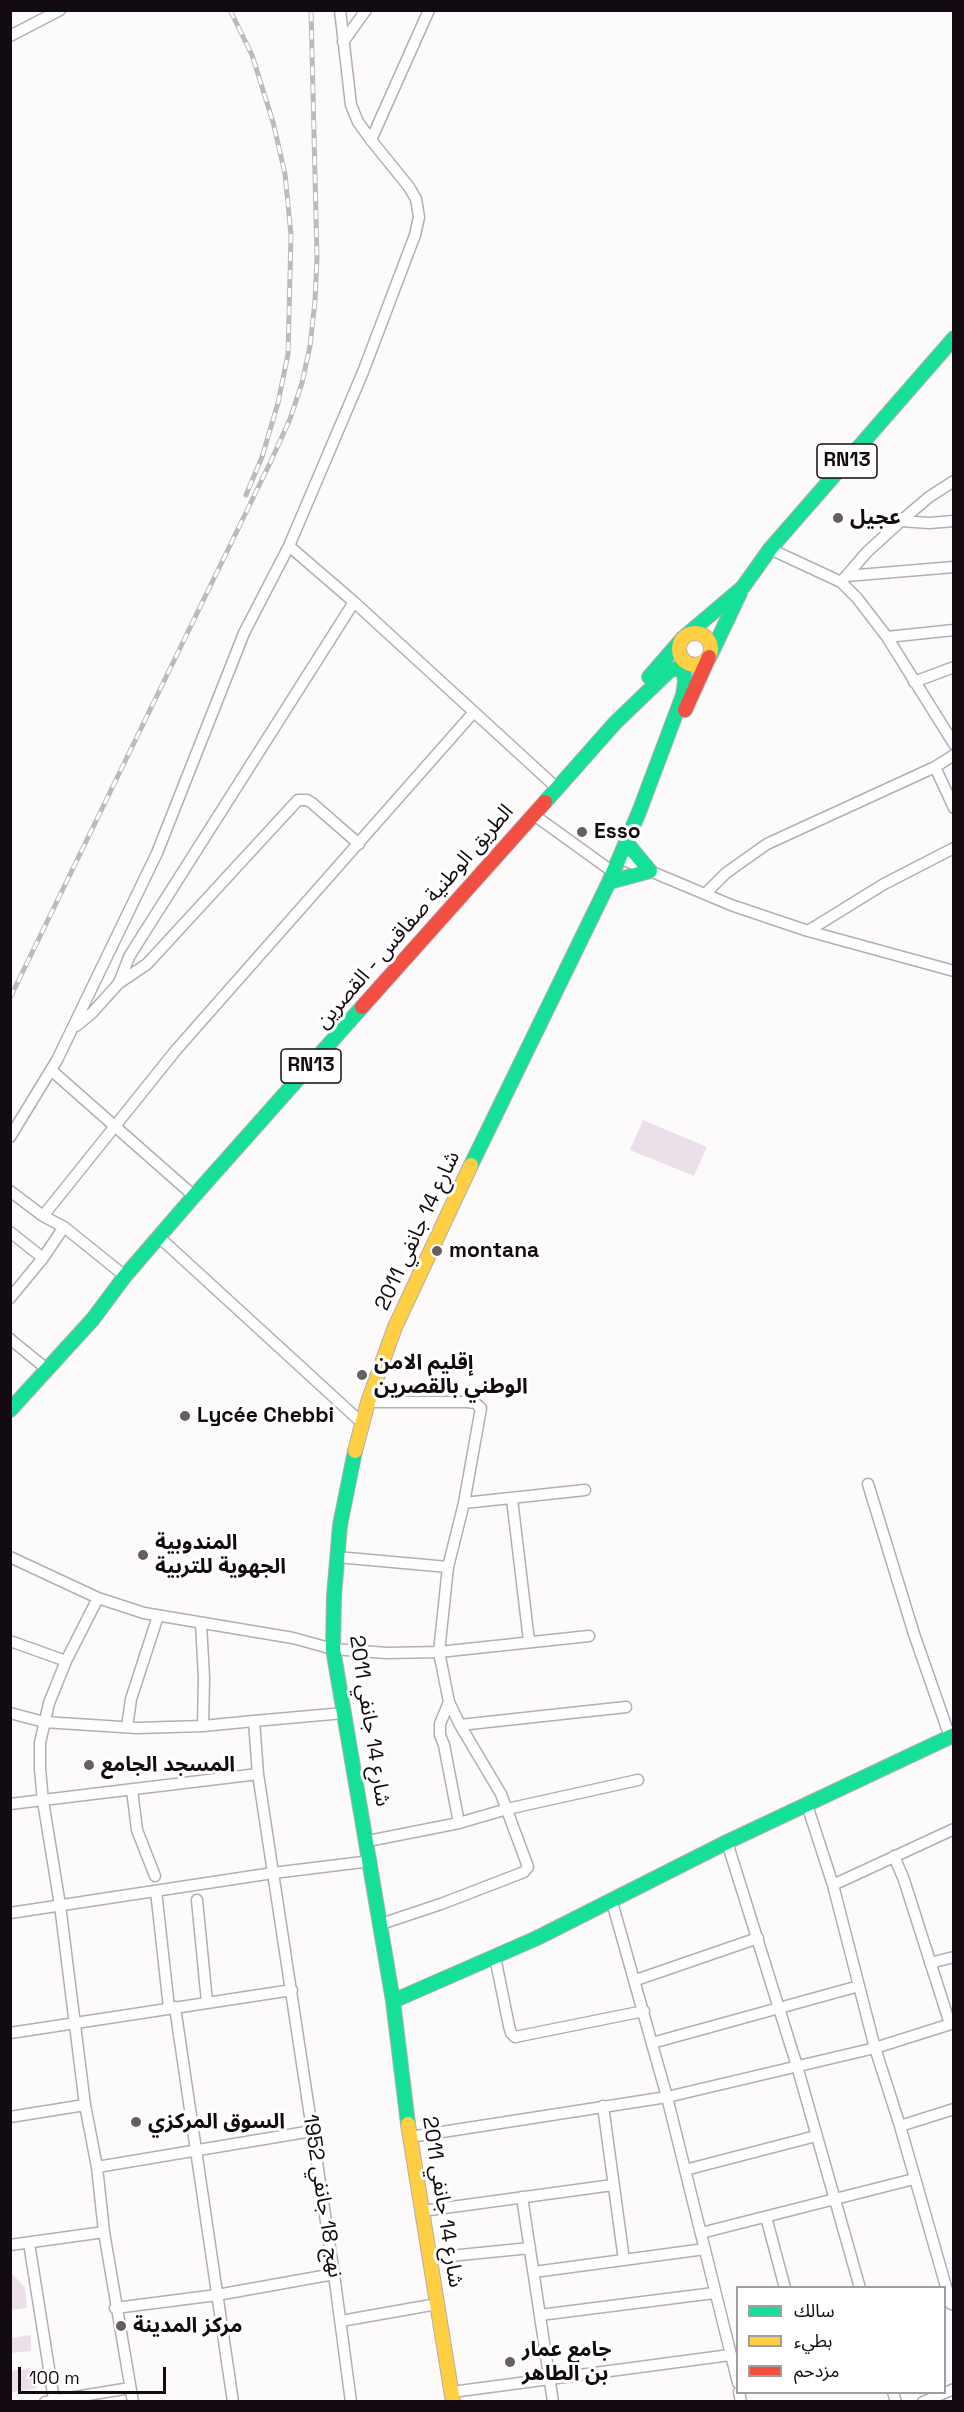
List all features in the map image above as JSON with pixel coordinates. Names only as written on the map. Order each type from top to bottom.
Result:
[{"type":"main road","name":"الطريق الوطنية صفاقس - القصرين","points":[[615,723],[626,704],[683,638],[743,587],[770,549],[954,338]]},
{"type":"main road","name":"شارع 14 جانفي 2011","points":[[664,749],[688,706],[743,587]]},
{"type":"main road","points":[[692,633],[706,637],[711,646],[709,657],[701,664],[685,663],[679,648],[683,638],[692,633]]},
{"type":"main road","name":"الطريق الوطنية صفاقس - القصرين","points":[[11,1409],[93,1319],[125,1276],[194,1196],[615,723],[658,680],[685,663]]},
{"type":"main road","name":"شارع 14 جانفي 2011","points":[[452,2397],[410,2137],[393,2001],[368,1841],[333,1649],[337,1557],[346,1494],[362,1423],[395,1327],[422,1266],[611,877],[664,749],[683,695],[685,663]]},
{"type":"main road","points":[[626,842],[650,871]]},
{"type":"main road","points":[[611,877],[650,871]]},
{"type":"main road","points":[[393,2001],[495,1957],[612,1902],[727,1842],[952,1736]]},
{"type":"street","points":[[10,36],[60,10]]},
{"type":"street","points":[[10,1137],[73,1029],[157,853],[244,633],[289,546],[384,321],[411,246],[419,217],[416,199],[358,122],[351,105],[340,10]]},
{"type":"street","points":[[344,42],[366,10]]},
{"type":"street","points":[[371,140],[429,10]]},
{"type":"street","points":[[844,579],[867,552],[901,521],[929,497],[954,481]]},
{"type":"street","points":[[901,521],[929,524],[954,521]]},
{"type":"street","points":[[289,546],[354,602],[558,789]]},
{"type":"street","points":[[770,549],[844,579],[954,567]]},
{"type":"street","points":[[844,579],[887,637],[954,744]]},
{"type":"street","points":[[119,983],[129,957],[354,602]]},
{"type":"street","points":[[887,637],[954,630]]},
{"type":"street","points":[[914,682],[954,667]]},
{"type":"street","points":[[43,1216],[176,1050],[474,712]]},
{"type":"street","points":[[705,894],[726,873],[767,844],[935,767],[954,755]]},
{"type":"street","points":[[935,767],[954,808]]},
{"type":"street","points":[[73,1029],[92,1013],[119,983],[147,964],[298,800],[303,799],[312,803],[359,844]]},
{"type":"street","points":[[534,814],[611,877]]},
{"type":"street","points":[[808,931],[876,888],[954,848]]},
{"type":"street","points":[[619,858],[705,894],[808,931],[954,971]]},
{"type":"street","points":[[51,1070],[194,1196]]},
{"type":"street","points":[[10,1191],[43,1216],[64,1227],[125,1276]]},
{"type":"street","points":[[10,1298],[43,1258],[64,1227]]},
{"type":"street","points":[[10,1232],[43,1258]]},
{"type":"street","points":[[159,1237],[362,1423]]},
{"type":"street","points":[[10,1339],[48,1370]]},
{"type":"street","points":[[368,1402],[468,1402],[475,1403],[481,1408],[464,1503],[448,1567],[439,1652],[449,1702],[507,1809],[528,1862],[527,1869],[441,1904],[381,1924]]},
{"type":"street","points":[[868,1484],[914,1634],[952,1736]]},
{"type":"street","points":[[464,1503],[585,1491]]},
{"type":"street","points":[[512,1498],[529,1641]]},
{"type":"street","points":[[10,1557],[98,1598],[158,1616],[293,1638],[333,1649],[387,1653],[439,1652],[589,1636]]},
{"type":"street","points":[[337,1557],[448,1567]]},
{"type":"street","points":[[98,1598],[66,1661],[49,1703],[40,1752],[43,1801],[60,1905],[85,2105],[97,2167],[115,2308],[133,2402]]},
{"type":"street","points":[[126,1727],[131,1699],[158,1616]]},
{"type":"street","points":[[201,1623],[204,1678],[203,1726]]},
{"type":"street","points":[[10,1641],[66,1661]]},
{"type":"street","points":[[449,1702],[440,1724],[440,1735],[459,1823]]},
{"type":"street","points":[[460,1725],[626,1707]]},
{"type":"street","points":[[10,1713],[44,1722],[126,1727],[203,1726],[344,1713]]},
{"type":"street","name":"نهج 18 جانفي 1952","points":[[254,1721],[258,1774],[292,1990],[351,2402]]},
{"type":"street","points":[[10,1804],[258,1774]]},
{"type":"street","points":[[368,1841],[459,1823],[507,1809],[638,1779]]},
{"type":"street","points":[[132,1790],[137,1830],[155,1876]]},
{"type":"street","points":[[807,1805],[833,1885],[875,2048],[900,2126],[945,2286]]},
{"type":"street","points":[[833,1885],[953,1830]]},
{"type":"street","points":[[727,1842],[797,2066],[859,2286]]},
{"type":"street","points":[[410,2137],[667,2097],[875,2048],[952,2024],[894,1856]]},
{"type":"street","points":[[10,1914],[273,1873],[371,1861]]},
{"type":"street","points":[[156,1891],[233,2402]]},
{"type":"street","points":[[197,1900],[207,2002]]},
{"type":"street","points":[[612,1902],[636,1980],[667,2097],[714,2293],[736,2373]]},
{"type":"street","points":[[636,1980],[758,1938]]},
{"type":"street","points":[[495,1957],[509,2026],[515,2037],[644,2011]]},
{"type":"street","points":[[930,1963],[954,1957]]},
{"type":"street","points":[[652,2043],[779,2006],[859,1986]]},
{"type":"street","points":[[10,2033],[292,1990]]},
{"type":"street","points":[[10,2117],[85,2105]]},
{"type":"street","points":[[603,2106],[624,2260]]},
{"type":"street","points":[[900,2126],[954,2109]]},
{"type":"street","points":[[97,2167],[312,2131]]},
{"type":"street","points":[[685,2170],[816,2136]]},
{"type":"street","points":[[701,2233],[914,2179]]},
{"type":"street","points":[[422,2211],[613,2185]]},
{"type":"street","points":[[522,2198],[553,2402]]},
{"type":"street","points":[[766,2217],[784,2286]]},
{"type":"street","points":[[10,2246],[104,2232]]},
{"type":"street","points":[[29,2243],[50,2401],[130,2388]]},
{"type":"street","points":[[430,2258],[530,2248]]},
{"type":"street","points":[[534,2272],[705,2248]]},
{"type":"street","points":[[115,2308],[216,2295],[334,2274]]},
{"type":"street","points":[[540,2315],[714,2293]]},
{"type":"street","points":[[340,2321],[437,2304]]},
{"type":"street","points":[[452,2397],[549,2379],[730,2355]]},
{"type":"street","points":[[923,2402],[942,2394]]},
{"type":"shaded area","points":[[643,1120],[707,1147],[694,1176],[630,1150]]},
{"type":"shaded area","points":[[11,2273],[25,2287],[27,2308],[11,2310]]},
{"type":"shaded area","points":[[31,2335],[31,2351],[11,2353],[11,2338]]},
{"type":"shaded area","points":[[33,2368],[36,2389],[11,2392],[11,2371]]},
{"type":"railway","points":[[230,10],[252,55],[273,122],[285,174],[291,235],[288,354],[278,403],[262,457],[246,495]]},
{"type":"railway","points":[[10,998],[271,461],[290,419],[302,383],[310,346],[317,258],[311,10]]},
{"type":"traffic: fast","points":[[649,677],[683,638],[743,587],[770,549],[954,338]]},
{"type":"traffic: fast","points":[[710,656],[740,593]]},
{"type":"traffic: fast","points":[[471,1165],[609,882],[639,812],[683,695],[685,682],[682,658]]},
{"type":"traffic: fast","points":[[545,802],[615,723],[669,671],[691,664]]},
{"type":"traffic: fast","points":[[609,882],[650,871],[626,842]]},
{"type":"traffic: fast","points":[[10,1410],[93,1319],[125,1276],[362,1007]]},
{"type":"traffic: fast","points":[[355,1451],[340,1525],[334,1596],[333,1649],[393,2001],[408,2124]]},
{"type":"traffic: fast","points":[[393,2001],[537,1938],[727,1842],[954,1735]]},
{"type":"traffic: slow","points":[[695,633],[706,638],[711,649],[706,660],[695,665],[684,660],[679,649],[684,638],[695,633]]},
{"type":"traffic: slow","points":[[355,1451],[368,1402],[395,1327],[471,1165]]},
{"type":"traffic: slow","points":[[408,2124],[453,2402]]},
{"type":"traffic: jam","points":[[685,710],[709,657]]},
{"type":"traffic: jam","points":[[362,1007],[545,802]]},
{"type":"place","name":"عجيل","points":[[838,518]]},
{"type":"place","name":"Esso","points":[[582,832]]},
{"type":"place","name":"montana","points":[[437,1251]]},
{"type":"place","name":"إقليم الامن الوطني بالقصرين","points":[[362,1375]]},
{"type":"place","name":"Lycée Chebbi","points":[[185,1416]]},
{"type":"place","name":"المندوبية الجهوية للتربية","points":[[143,1555]]},
{"type":"place","name":"المسجد الجامع","points":[[89,1765]]},
{"type":"place","name":"السوق المركزي","points":[[136,2122]]},
{"type":"place","name":"مركز المدينة","points":[[121,2326]]},
{"type":"place","name":"جامع عمار بن الطاهر","points":[[510,2362]]}]
